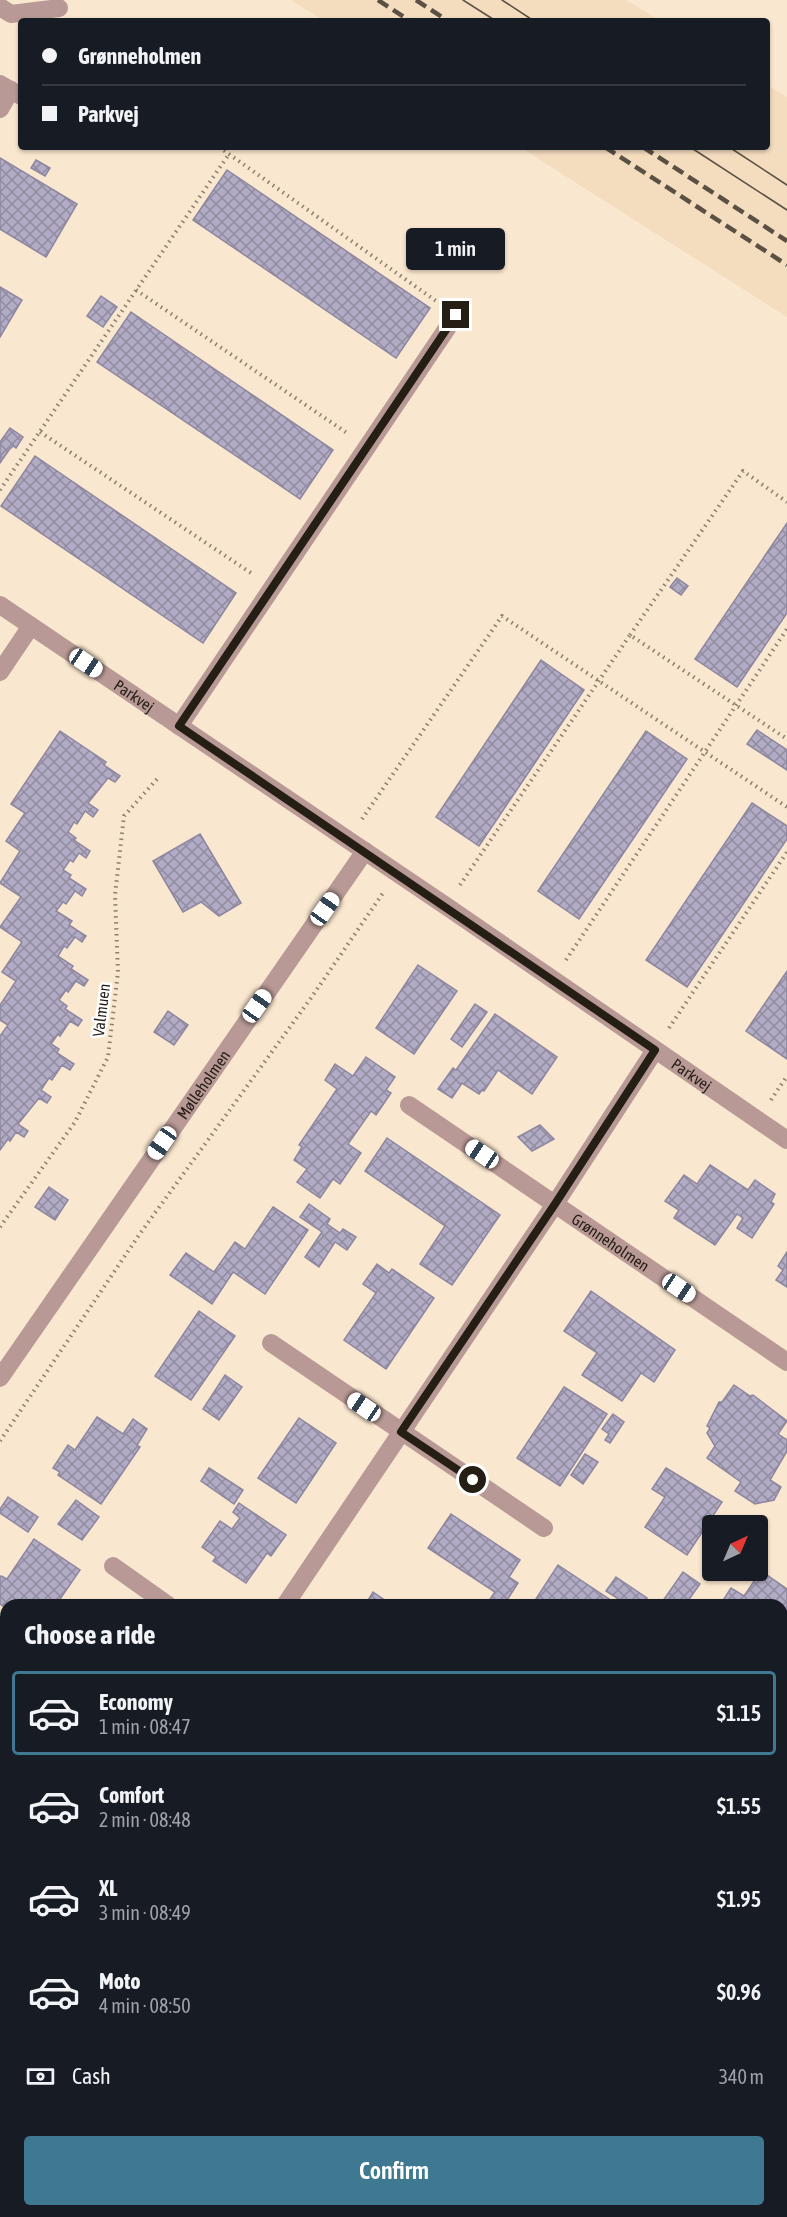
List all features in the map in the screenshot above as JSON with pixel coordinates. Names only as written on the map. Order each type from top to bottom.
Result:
[{"type":"street","points":[[0,7],[10,14],[59,8]]},
{"type":"street","points":[[0,109],[11,90]]},
{"type":"street","points":[[179,726],[456,315]]},
{"type":"street","name":"Parkvej","points":[[0,605],[446,906],[787,1140]]},
{"type":"street","points":[[0,672],[31,626]]},
{"type":"street","name":"Mølleholmen","points":[[0,1378],[365,851]]},
{"type":"street","name":"Grønneholmen","points":[[289,1599],[555,1204],[655,1050]]},
{"type":"street","name":"Grønneholmen","points":[[409,1105],[787,1362]]},
{"type":"street","points":[[271,1343],[544,1528]]},
{"type":"street","points":[[113,1566],[160,1599]]},
{"type":"path","points":[[223,150],[456,315]]},
{"type":"path","points":[[0,490],[229,154]]},
{"type":"path","points":[[136,291],[368,447]]},
{"type":"path","points":[[40,432],[273,587]]},
{"type":"path","points":[[446,906],[743,471],[787,502]]},
{"type":"path","points":[[348,840],[502,616],[787,807]]},
{"type":"path","points":[[553,979],[787,629]]},
{"type":"path","points":[[630,635],[787,739]]},
{"type":"path","name":"Valmuen","points":[[0,1227],[75,1122],[108,1057],[118,972],[115,895],[124,816],[158,778]]},
{"type":"path","points":[[655,1050],[787,852]]},
{"type":"path","points":[[0,1441],[139,1235],[311,998],[397,873]]},
{"type":"shaded area","points":[[291,0],[626,0],[656,18],[319,18]]},
{"type":"shaded area","points":[[770,87],[787,97],[787,317],[525,150],[770,150]]},
{"type":"building","points":[[0,158],[77,204],[46,257],[0,229]]},
{"type":"building","points":[[36,160],[50,168],[45,176],[31,168]]},
{"type":"building","points":[[227,170],[430,308],[396,358],[193,220]]},
{"type":"building","points":[[0,287],[22,300],[0,337]]},
{"type":"building","points":[[101,296],[117,307],[103,327],[87,316]]},
{"type":"building","points":[[131,312],[333,450],[300,499],[97,362]]},
{"type":"building","points":[[10,428],[23,437],[16,448],[13,446],[0,463],[0,442]]},
{"type":"building","points":[[35,456],[236,593],[203,643],[1,506]]},
{"type":"building","points":[[787,523],[787,613],[737,687],[695,659]]},
{"type":"building","points":[[677,578],[688,586],[681,595],[670,587]]},
{"type":"building","points":[[541,660],[584,690],[479,846],[436,817]]},
{"type":"building","points":[[757,730],[787,750],[787,770],[747,744]]},
{"type":"building","points":[[60,731],[106,762],[104,765],[120,776],[115,782],[108,778],[88,803],[98,810],[93,817],[85,811],[77,824],[74,822],[68,832],[76,838],[74,840],[90,851],[86,858],[79,853],[63,870],[71,875],[69,878],[86,889],[82,896],[75,891],[66,904],[63,902],[56,911],[72,921],[69,925],[86,936],[82,942],[75,937],[67,948],[64,946],[58,956],[73,966],[71,969],[88,980],[84,986],[76,981],[59,1000],[67,1006],[65,1009],[82,1020],[78,1026],[70,1021],[60,1036],[58,1034],[51,1044],[59,1049],[57,1053],[74,1064],[70,1070],[62,1065],[52,1080],[49,1078],[41,1090],[51,1097],[47,1103],[39,1098],[18,1124],[28,1131],[24,1137],[16,1132],[0,1150],[0,1036],[8,1025],[0,1020],[0,1005],[16,981],[2,972],[22,942],[0,927],[21,897],[0,883],[20,851],[6,841],[25,813],[11,804]]},
{"type":"building","points":[[646,731],[687,759],[579,919],[538,891]]},
{"type":"building","points":[[752,803],[787,826],[787,839],[687,987],[646,960]]},
{"type":"building","points":[[200,834],[241,903],[219,916],[201,902],[183,912],[153,861]]},
{"type":"building","points":[[418,965],[457,991],[414,1054],[376,1028]]},
{"type":"building","points":[[787,971],[787,1059],[746,1031]]},
{"type":"building","points":[[475,1004],[487,1012],[462,1047],[451,1039]]},
{"type":"building","points":[[168,1011],[188,1025],[174,1045],[154,1032]]},
{"type":"building","points":[[495,1014],[557,1057],[532,1094],[498,1070],[484,1091],[482,1090],[479,1094],[462,1083],[452,1098],[438,1089],[453,1068],[456,1070]]},
{"type":"building","points":[[366,1057],[395,1077],[386,1090],[391,1093],[376,1115],[371,1111],[348,1144],[361,1153],[340,1184],[333,1179],[320,1198],[297,1182],[307,1169],[294,1160],[302,1147],[299,1145],[337,1089],[325,1080],[335,1064],[353,1076]]},
{"type":"building","points":[[540,1125],[554,1139],[532,1151],[518,1137]]},
{"type":"building","points":[[387,1138],[500,1215],[452,1285],[420,1264],[445,1226],[365,1171]]},
{"type":"building","points":[[710,1165],[748,1190],[755,1180],[775,1194],[771,1202],[774,1204],[752,1238],[737,1228],[743,1218],[737,1214],[715,1245],[674,1218],[679,1210],[665,1201],[684,1175],[697,1184]]},
{"type":"building","points":[[49,1187],[68,1200],[55,1220],[35,1207]]},
{"type":"building","points":[[309,1204],[330,1219],[327,1224],[340,1233],[343,1229],[356,1237],[347,1250],[335,1242],[319,1267],[305,1257],[322,1232],[300,1217]]},
{"type":"building","points":[[273,1207],[308,1230],[265,1294],[233,1272],[212,1304],[170,1275],[186,1253],[214,1272],[235,1242],[245,1249]]},
{"type":"building","points":[[787,1252],[787,1287],[776,1280],[783,1270],[778,1266]]},
{"type":"building","points":[[377,1264],[389,1273],[392,1269],[434,1298],[386,1369],[344,1340],[376,1293],[363,1284]]},
{"type":"building","points":[[591,1291],[675,1350],[654,1382],[641,1373],[622,1401],[582,1375],[597,1353],[564,1331]]},
{"type":"building","points":[[199,1311],[235,1336],[191,1400],[155,1376]]},
{"type":"building","points":[[225,1375],[242,1387],[219,1420],[203,1409]]},
{"type":"building","points":[[734,1385],[750,1396],[753,1395],[787,1421],[778,1434],[787,1440],[787,1451],[770,1480],[781,1487],[774,1500],[755,1504],[735,1491],[741,1482],[707,1458],[715,1446],[707,1433],[710,1428],[707,1426],[719,1402],[722,1402]]},
{"type":"building","points":[[564,1387],[607,1414],[560,1486],[517,1458]]},
{"type":"building","points":[[613,1414],[624,1422],[610,1443],[605,1440],[609,1434],[602,1429]]},
{"type":"building","points":[[97,1417],[123,1434],[133,1419],[147,1429],[137,1445],[140,1447],[101,1504],[58,1475],[60,1472],[53,1468],[68,1445],[75,1450]]},
{"type":"building","points":[[299,1418],[336,1443],[296,1503],[258,1478]]},
{"type":"building","points":[[585,1454],[598,1462],[583,1484],[571,1475]]},
{"type":"building","points":[[209,1468],[243,1490],[234,1504],[201,1481]]},
{"type":"building","points":[[666,1468],[722,1502],[713,1515],[702,1515],[702,1532],[687,1555],[645,1527],[665,1497],[652,1489]]},
{"type":"building","points":[[8,1497],[38,1517],[28,1532],[0,1513]]},
{"type":"building","points":[[76,1500],[99,1517],[82,1540],[58,1524]]},
{"type":"building","points":[[239,1503],[286,1535],[271,1556],[267,1553],[246,1583],[213,1561],[216,1557],[202,1547],[220,1521],[232,1529],[240,1518],[233,1512]]},
{"type":"building","points":[[451,1514],[520,1560],[509,1577],[518,1583],[508,1599],[490,1599],[495,1592],[428,1548]]},
{"type":"building","points":[[34,1539],[80,1570],[60,1599],[0,1599],[0,1577],[7,1579]]},
{"type":"building","points":[[558,1565],[609,1599],[536,1599]]},
{"type":"building","points":[[683,1572],[700,1584],[689,1599],[664,1599]]},
{"type":"building","points":[[768,1576],[787,1589],[787,1599],[724,1599],[731,1588],[744,1596],[754,1581],[768,1581]]},
{"type":"building","points":[[616,1577],[647,1598],[619,1599],[606,1591]]},
{"type":"building","points":[[373,1592],[383,1599],[369,1599]]},
{"type":"tram line","points":[[463,0],[491,18]]},
{"type":"tram line","points":[[502,0],[529,18]]},
{"type":"tram line","points":[[695,150],[787,210]]},
{"type":"tram line","points":[[734,150],[787,185]]},
{"type":"railway","points":[[378,0],[405,18]]},
{"type":"railway","points":[[416,0],[443,18]]},
{"type":"railway","points":[[610,150],[787,265]]},
{"type":"railway","points":[[648,150],[787,241]]},
{"type":"route","points":[[456,315],[179,726],[655,1050],[555,1204],[401,1432],[473,1480]]}]
